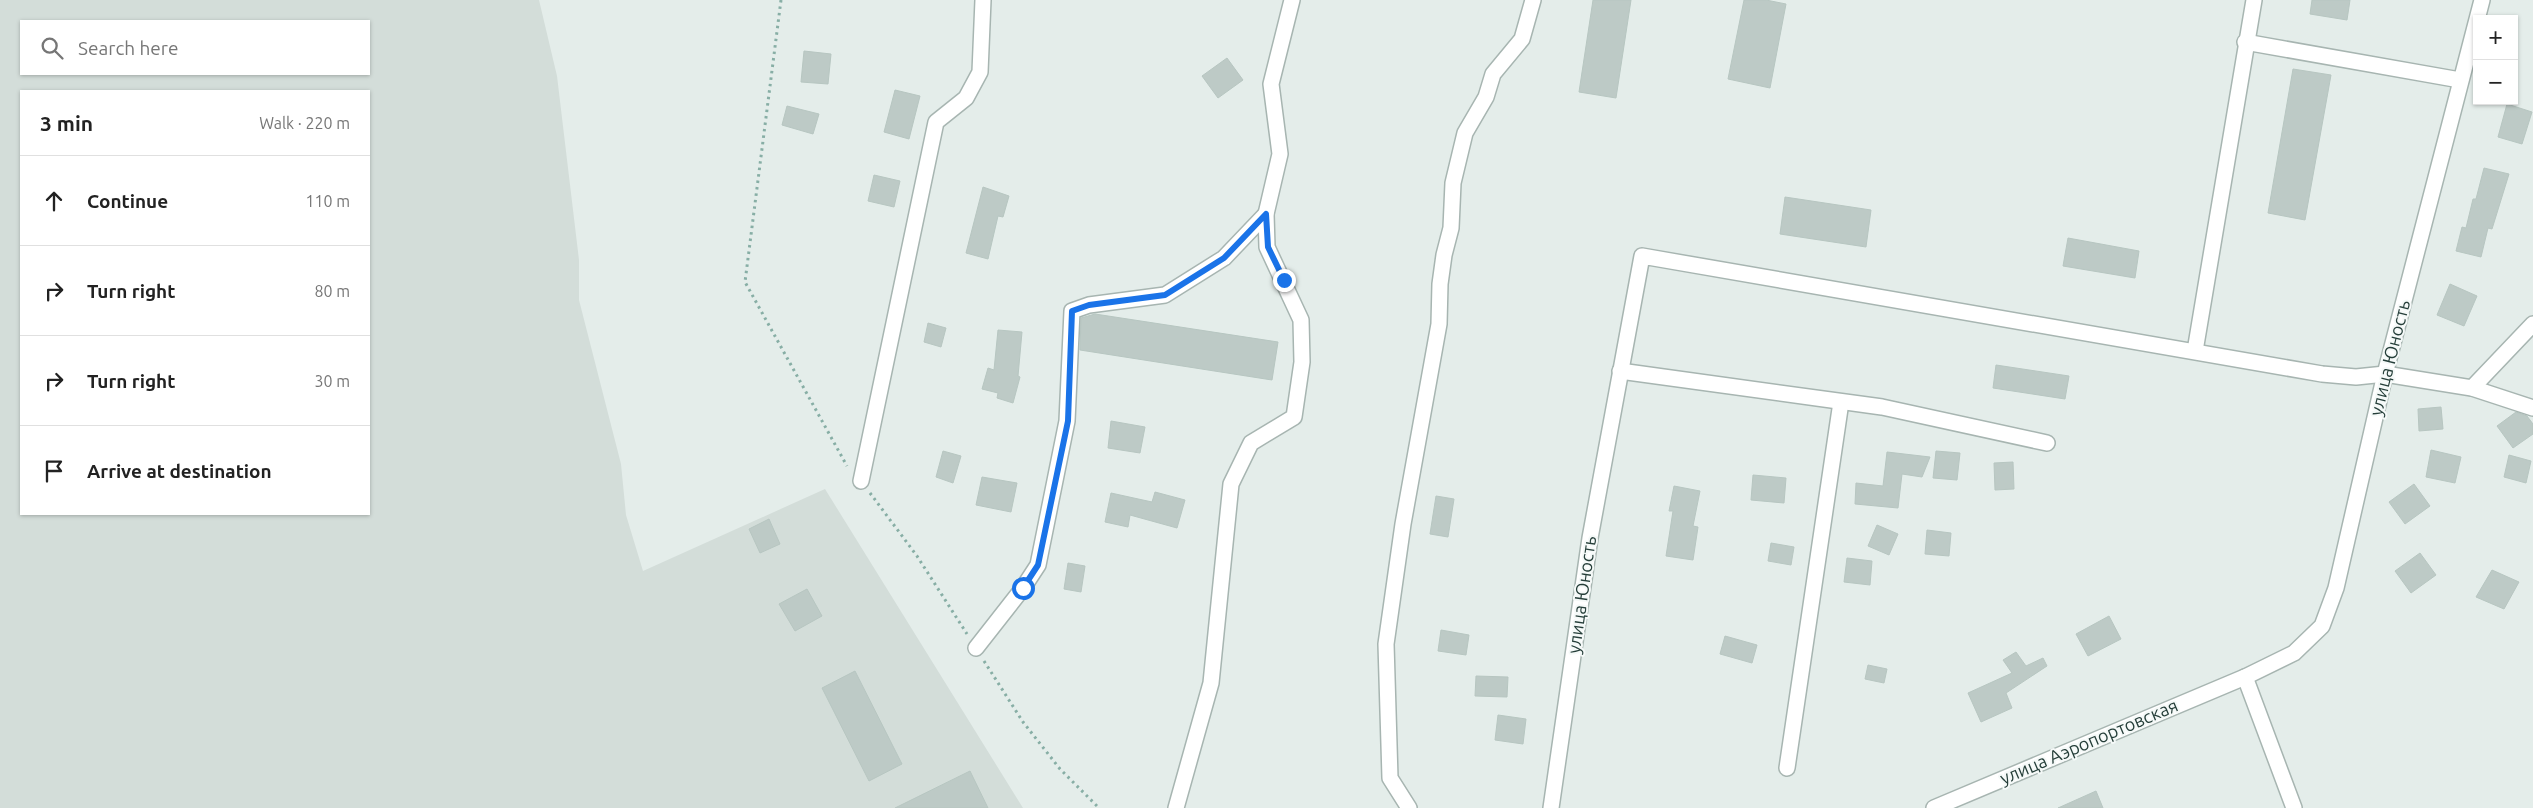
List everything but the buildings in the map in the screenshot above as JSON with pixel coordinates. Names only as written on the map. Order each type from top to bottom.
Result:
[{"type":"street","points":[[861,482],[936,122],[966,98],[980,72],[982,0]]},
{"type":"street","points":[[1176,808],[1211,683],[1231,484],[1251,443],[1294,418],[1302,362],[1301,320],[1268,247],[1266,214],[1280,154],[1271,84],[1292,0]]},
{"type":"street","points":[[1409,808],[1390,778],[1386,644],[1403,524],[1439,324],[1440,284],[1444,255],[1451,228],[1452,183],[1464,133],[1486,97],[1493,74],[1522,39],[1533,0]]},
{"type":"street","points":[[2254,0],[2245,42],[2194,351],[2322,374],[2356,377],[2385,374],[2472,388],[2533,408]]},
{"type":"street","name":"улица Юность","points":[[2245,677],[2294,653],[2322,626],[2336,588],[2385,374],[2482,0]]},
{"type":"street","points":[[2245,42],[2460,80]]},
{"type":"street","points":[[976,648],[1023,588],[1038,565],[1068,421],[1072,311],[1089,305],[1165,295],[1224,258],[1266,214]]},
{"type":"street","name":"улица Юность","points":[[1551,808],[1590,538],[1618,377],[1642,256],[2194,351]]},
{"type":"street","points":[[2472,388],[2533,324]]},
{"type":"street","points":[[1618,377],[1882,408],[2046,442]]},
{"type":"street","points":[[1787,768],[1841,402]]},
{"type":"street","points":[[2245,677],[2294,808]]},
{"type":"street","name":"улица Аэропортовская","points":[[1934,808],[2245,677]]},
{"type":"shaded area","points":[[0,0],[539,0],[557,76],[579,260],[579,300],[621,464],[626,515],[643,571],[825,489],[1023,808],[0,808]]},
{"type":"route","points":[[1023,588],[1038,565],[1068,421],[1072,311],[1089,305],[1165,295],[1224,258],[1266,214],[1268,247],[1284,280]]}]
